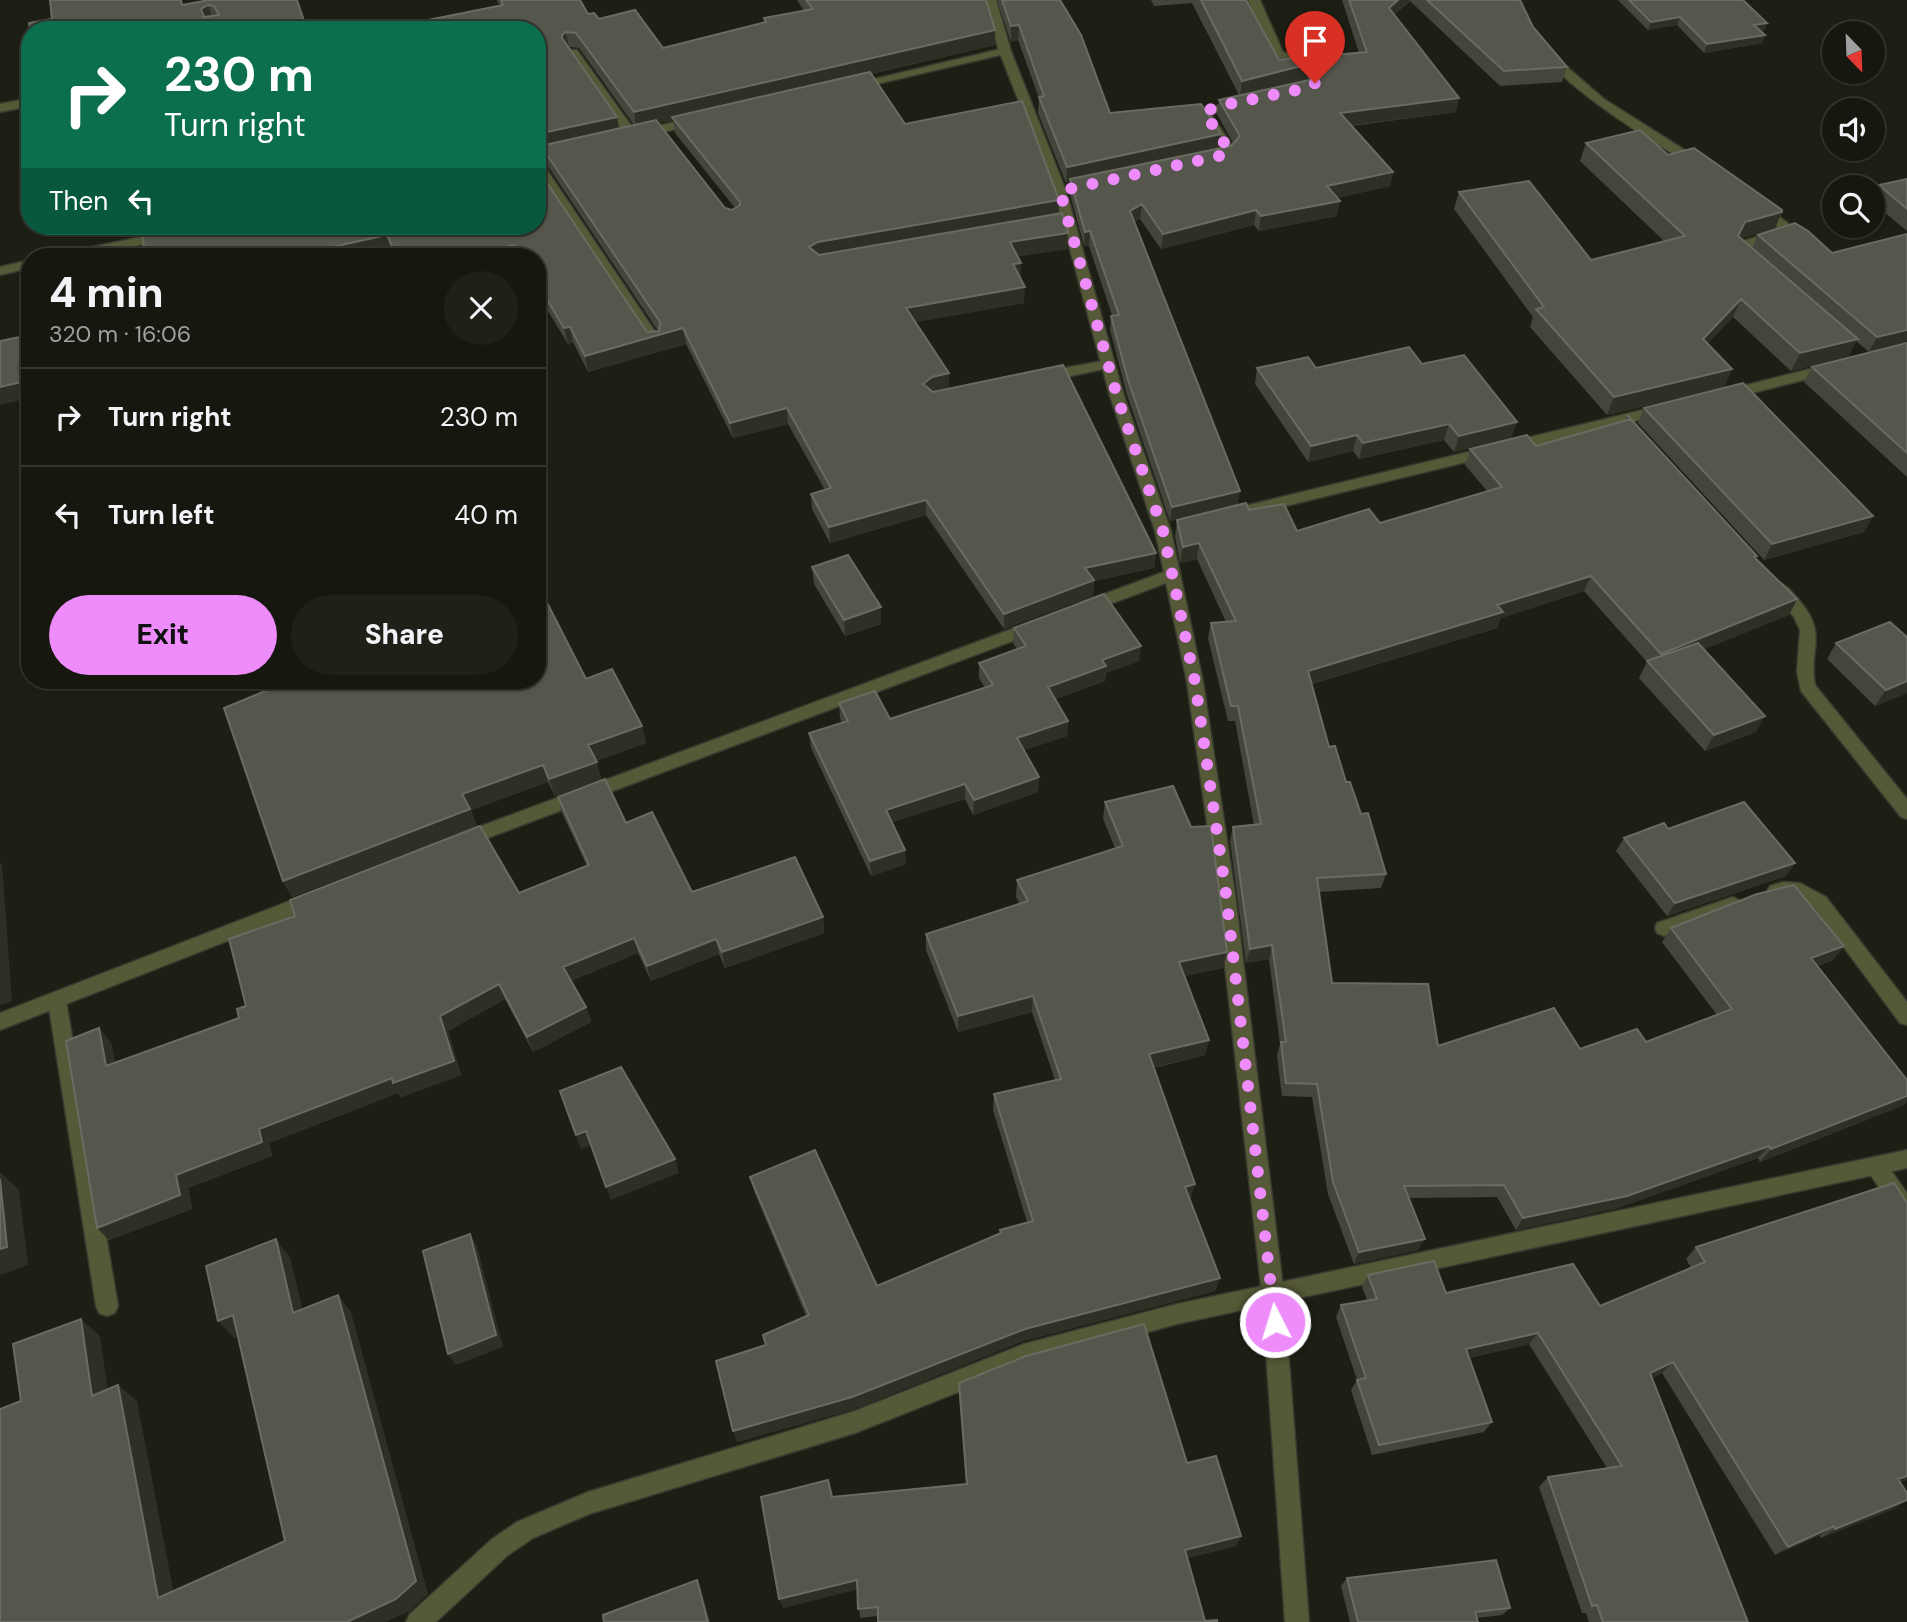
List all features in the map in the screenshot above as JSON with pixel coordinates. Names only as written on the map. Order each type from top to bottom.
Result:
[{"type":"street","points":[[990,0],[1005,51],[1066,190],[1060,222],[1108,364],[1170,529],[1172,575],[1195,682],[1226,894],[1273,1295],[1297,1622]]},
{"type":"street","points":[[1254,0],[1278,54],[1299,60],[1313,69],[1315,83],[1307,88],[1282,93]]},
{"type":"street","points":[[1543,48],[1567,76],[1592,96],[1712,174]]},
{"type":"street","points":[[847,87],[1005,51]]},
{"type":"street","points":[[573,52],[626,137],[666,134],[715,117]]},
{"type":"street","points":[[1199,160],[1224,155],[1229,150],[1204,112],[1256,99]]},
{"type":"street","points":[[0,108],[21,104]]},
{"type":"street","points":[[546,166],[655,342]]},
{"type":"street","points":[[1746,198],[1773,214],[1784,225],[1782,234],[1743,245],[1740,253],[1758,269]]},
{"type":"street","points":[[109,248],[173,235]]},
{"type":"street","points":[[0,271],[21,266]]},
{"type":"street","points":[[1028,381],[1108,364]]},
{"type":"street","points":[[1717,397],[1851,364]]},
{"type":"street","points":[[1217,518],[1628,426],[1677,407]]},
{"type":"street","points":[[1765,574],[1801,614],[1808,632],[1803,673],[1807,687],[1907,812]]},
{"type":"street","points":[[444,848],[1172,575]]},
{"type":"street","points":[[1664,928],[1767,893],[1787,888],[1806,891],[1820,902],[1907,1017]]},
{"type":"street","points":[[0,1022],[328,894]]},
{"type":"street","points":[[57,1001],[107,1306]]},
{"type":"street","points":[[418,1622],[500,1547],[525,1530],[588,1503],[855,1422],[1024,1355],[1177,1314],[1907,1159]]},
{"type":"street","points":[[1876,1166],[1907,1210]]},
{"type":"building","points":[[50,0],[181,0],[182,5],[209,0],[297,0],[304,21],[40,21],[52,19]],"holes":[[[208,5],[214,6],[219,15],[204,17],[201,9]]]},
{"type":"building","points":[[501,0],[580,0],[588,14],[594,13],[599,19],[635,10],[663,48],[766,22],[764,18],[813,9],[806,0],[986,0],[995,30],[634,112],[576,33],[566,32],[562,38],[617,117],[546,132],[546,21],[423,21],[503,5]]},
{"type":"building","points":[[1002,0],[1060,0],[1081,35],[1110,113],[1201,104],[1221,134],[1067,167],[1039,97],[1044,96],[1019,25],[1011,26]]},
{"type":"building","points":[[1201,0],[1246,0],[1279,60],[1307,57],[1309,64],[1242,81]]},
{"type":"building","points":[[1349,0],[1398,0],[1389,8],[1459,98],[1340,113],[1393,172],[1327,186],[1340,201],[1261,216],[1256,210],[1163,234],[1142,204],[1130,211],[1240,491],[1172,507],[1128,380],[1111,316],[1119,315],[1090,231],[1085,232],[1070,179],[1231,146],[1240,136],[1219,100],[1314,79],[1324,71],[1323,56],[1367,52]]},
{"type":"building","points":[[1427,0],[1520,0],[1533,27],[1567,67],[1504,71]]},
{"type":"building","points":[[1629,0],[1743,0],[1767,23],[1754,25],[1765,35],[1707,44],[1680,17],[1651,22]]},
{"type":"building","points":[[870,72],[905,124],[1022,101],[1059,200],[818,242],[809,247],[819,255],[1062,213],[1068,233],[1010,242],[1021,263],[1013,264],[1025,287],[906,308],[949,373],[932,377],[923,384],[933,392],[1063,365],[1156,553],[1085,568],[1094,580],[1004,614],[926,500],[829,527],[811,494],[831,488],[787,408],[730,423],[683,328],[585,356],[570,327],[564,328],[546,298],[546,248],[516,248],[514,245],[502,248],[393,248],[387,235],[546,235],[546,181],[647,332],[659,331],[660,322],[546,153],[546,145],[656,120],[725,208],[732,210],[740,205],[672,117]]},
{"type":"building","points":[[1640,130],[1668,155],[1694,148],[1782,210],[1745,222],[1738,236],[1858,339],[1800,353],[1741,299],[1703,339],[1732,369],[1614,397],[1536,309],[1544,307],[1459,192],[1529,181],[1591,260],[1685,236],[1586,143]]},
{"type":"building","points":[[1907,179],[1907,209],[1885,190],[1885,184]]},
{"type":"building","points":[[1795,223],[1832,253],[1907,234],[1907,330],[1877,337],[1758,235]]},
{"type":"building","points":[[143,235],[387,235],[328,248],[144,248]]},
{"type":"building","points":[[21,337],[21,382],[0,387],[0,341]]},
{"type":"building","points":[[1907,343],[1907,453],[1812,367]]},
{"type":"building","points":[[1409,347],[1422,364],[1464,355],[1517,422],[1459,436],[1449,424],[1363,443],[1357,435],[1311,446],[1257,368],[1308,357],[1316,368]]},
{"type":"building","points":[[1743,383],[1873,516],[1772,544],[1644,408]]},
{"type":"building","points":[[1631,419],[1757,556],[1754,557],[1797,599],[1661,654],[1591,576],[1497,605],[1503,612],[1308,671],[1329,747],[1335,746],[1346,782],[1350,782],[1361,814],[1368,813],[1386,874],[1317,878],[1332,983],[1428,984],[1438,1046],[1554,1008],[1580,1049],[1637,1029],[1646,1042],[1732,1009],[1671,928],[1757,894],[1794,885],[1844,946],[1811,958],[1907,1080],[1907,1096],[1771,1149],[1769,1146],[1627,1196],[1523,1218],[1504,1185],[1404,1186],[1425,1239],[1359,1252],[1333,1182],[1317,1084],[1286,1083],[1281,1042],[1286,1042],[1272,945],[1250,949],[1233,827],[1261,824],[1238,706],[1231,706],[1211,623],[1236,621],[1199,543],[1183,547],[1177,520],[1246,503],[1249,510],[1284,504],[1297,531],[1369,509],[1380,523],[1502,487],[1470,449],[1527,435],[1536,446]]},
{"type":"building","points":[[848,555],[881,607],[844,620],[812,567]]},
{"type":"building","points":[[1104,594],[1141,646],[1102,660],[1106,666],[1048,687],[1068,721],[1017,738],[1039,777],[974,800],[965,784],[886,810],[905,850],[870,861],[809,733],[848,721],[839,703],[875,691],[890,719],[993,685],[979,663],[1026,646],[1014,628]]},
{"type":"building","points":[[546,601],[586,679],[612,669],[642,726],[588,745],[597,762],[549,779],[543,765],[462,794],[470,809],[283,881],[224,708],[270,689],[546,689]]},
{"type":"building","points":[[1890,622],[1907,637],[1907,681],[1886,690],[1836,643]]},
{"type":"building","points":[[1698,643],[1765,716],[1714,735],[1647,661]]},
{"type":"building","points":[[605,779],[626,823],[652,812],[692,892],[795,857],[823,917],[722,952],[716,939],[647,966],[634,938],[563,967],[586,1007],[527,1037],[499,984],[440,1016],[454,1061],[393,1083],[392,1078],[259,1129],[262,1142],[176,1175],[180,1195],[97,1228],[66,1041],[99,1028],[106,1066],[239,1018],[237,1009],[246,1006],[229,939],[295,916],[290,900],[480,826],[519,893],[589,865],[558,797]]},
{"type":"building","points":[[1173,786],[1191,827],[1211,826],[1227,952],[1179,962],[1209,1040],[1149,1054],[1195,1184],[1185,1187],[1220,1278],[1025,1329],[852,1397],[733,1431],[716,1361],[766,1345],[763,1335],[809,1315],[750,1177],[815,1150],[877,1286],[1001,1233],[1000,1230],[1033,1221],[994,1094],[1061,1079],[1033,996],[958,1016],[926,934],[1028,901],[1017,880],[1123,846],[1105,802]]},
{"type":"building","points":[[1744,802],[1795,863],[1675,903],[1624,838],[1664,823],[1668,829]]},
{"type":"building","points":[[621,1067],[675,1159],[606,1187],[586,1131],[576,1135],[560,1091]]},
{"type":"building","points":[[0,1179],[7,1247],[0,1249]]},
{"type":"building","points":[[1894,1183],[1907,1203],[1907,1476],[1898,1479],[1907,1493],[1907,1500],[1835,1529],[1834,1526],[1788,1547],[1673,1362],[1650,1373],[1748,1622],[1603,1622],[1597,1605],[1592,1606],[1548,1477],[1622,1466],[1538,1333],[1466,1349],[1492,1422],[1379,1445],[1357,1380],[1366,1378],[1341,1305],[1377,1299],[1368,1275],[1434,1261],[1446,1293],[1573,1264],[1600,1306],[1705,1262],[1696,1247]]},
{"type":"building","points":[[470,1234],[496,1335],[448,1354],[423,1251]]},
{"type":"building","points":[[276,1239],[293,1313],[338,1295],[416,1581],[396,1599],[347,1622],[0,1622],[0,1409],[21,1401],[13,1344],[81,1319],[92,1396],[118,1385],[158,1598],[285,1541],[233,1315],[218,1321],[206,1266]]},
{"type":"building","points":[[1144,1324],[1187,1463],[1216,1456],[1241,1536],[1185,1550],[1205,1621],[1217,1622],[878,1622],[878,1607],[858,1609],[857,1580],[779,1599],[761,1497],[828,1480],[832,1497],[967,1484],[959,1383],[1026,1356]]},
{"type":"building","points":[[1496,1560],[1510,1608],[1475,1612],[1478,1622],[1358,1622],[1347,1578]]},
{"type":"building","points":[[697,1580],[708,1622],[604,1622],[603,1615]]},
{"type":"route","points":[[1275,1322],[1226,894],[1195,682],[1163,531],[1117,396],[1060,191],[1224,155],[1229,150],[1204,112],[1210,108],[1307,88],[1315,83]]}]
